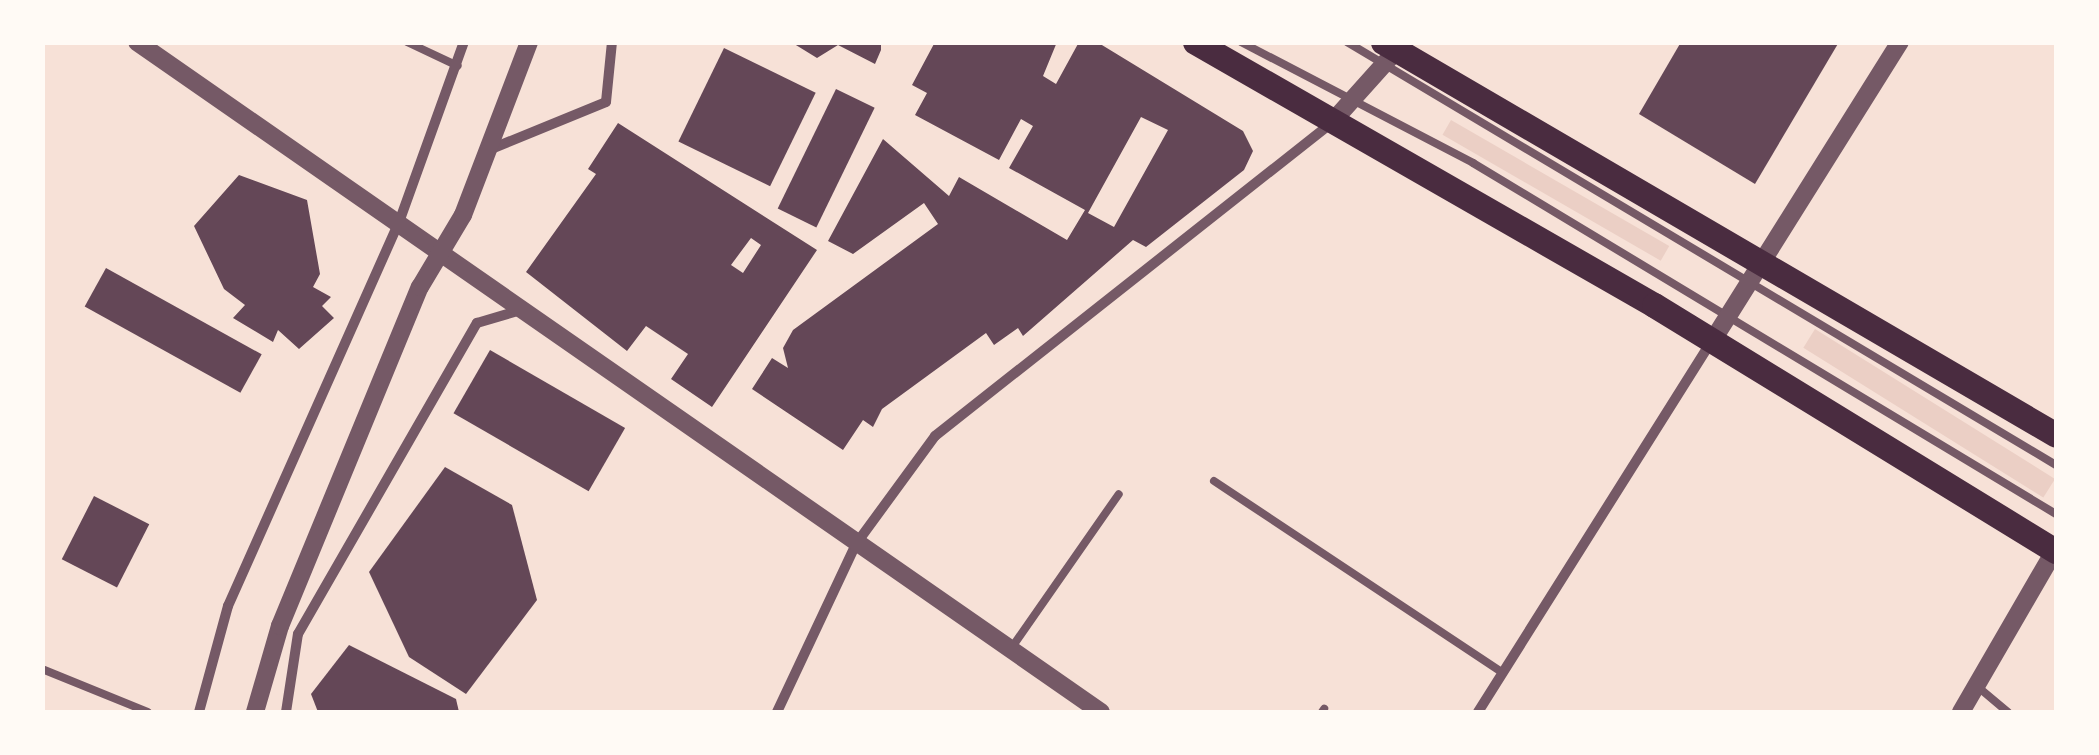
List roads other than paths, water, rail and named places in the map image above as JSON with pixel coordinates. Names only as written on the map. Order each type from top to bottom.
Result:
[{"type":"main road","points":[[1194,42],[1713,340],[2056,551]]},
{"type":"main road","points":[[1392,50],[1759,268],[2056,435]]},
{"type":"street","points":[[137,42],[1101,712]]},
{"type":"street","points":[[199,712],[228,606],[398,225],[464,42]]},
{"type":"street","points":[[255,712],[280,626],[440,256],[491,149],[529,42]]},
{"type":"street","points":[[491,149],[606,102],[612,42]]},
{"type":"street","points":[[1478,712],[1900,42]]},
{"type":"street","points":[[777,712],[856,544],[955,415],[1334,120],[1354,101],[1392,50]]},
{"type":"street","points":[[286,712],[298,634],[476,323],[524,309]]},
{"type":"street","points":[[1961,712],[2056,551]]},
{"type":"lane","points":[[407,42],[458,66]]},
{"type":"lane","points":[[1241,42],[1354,101],[1730,314],[2056,514]]},
{"type":"lane","points":[[1347,42],[1392,50]]},
{"type":"lane","points":[[1759,268],[2056,465]]},
{"type":"lane","points":[[1214,481],[1501,672]]},
{"type":"lane","points":[[1010,650],[1120,494]]},
{"type":"lane","points":[[42,669],[148,712]]},
{"type":"lane","points":[[1978,687],[2008,712]]}]
